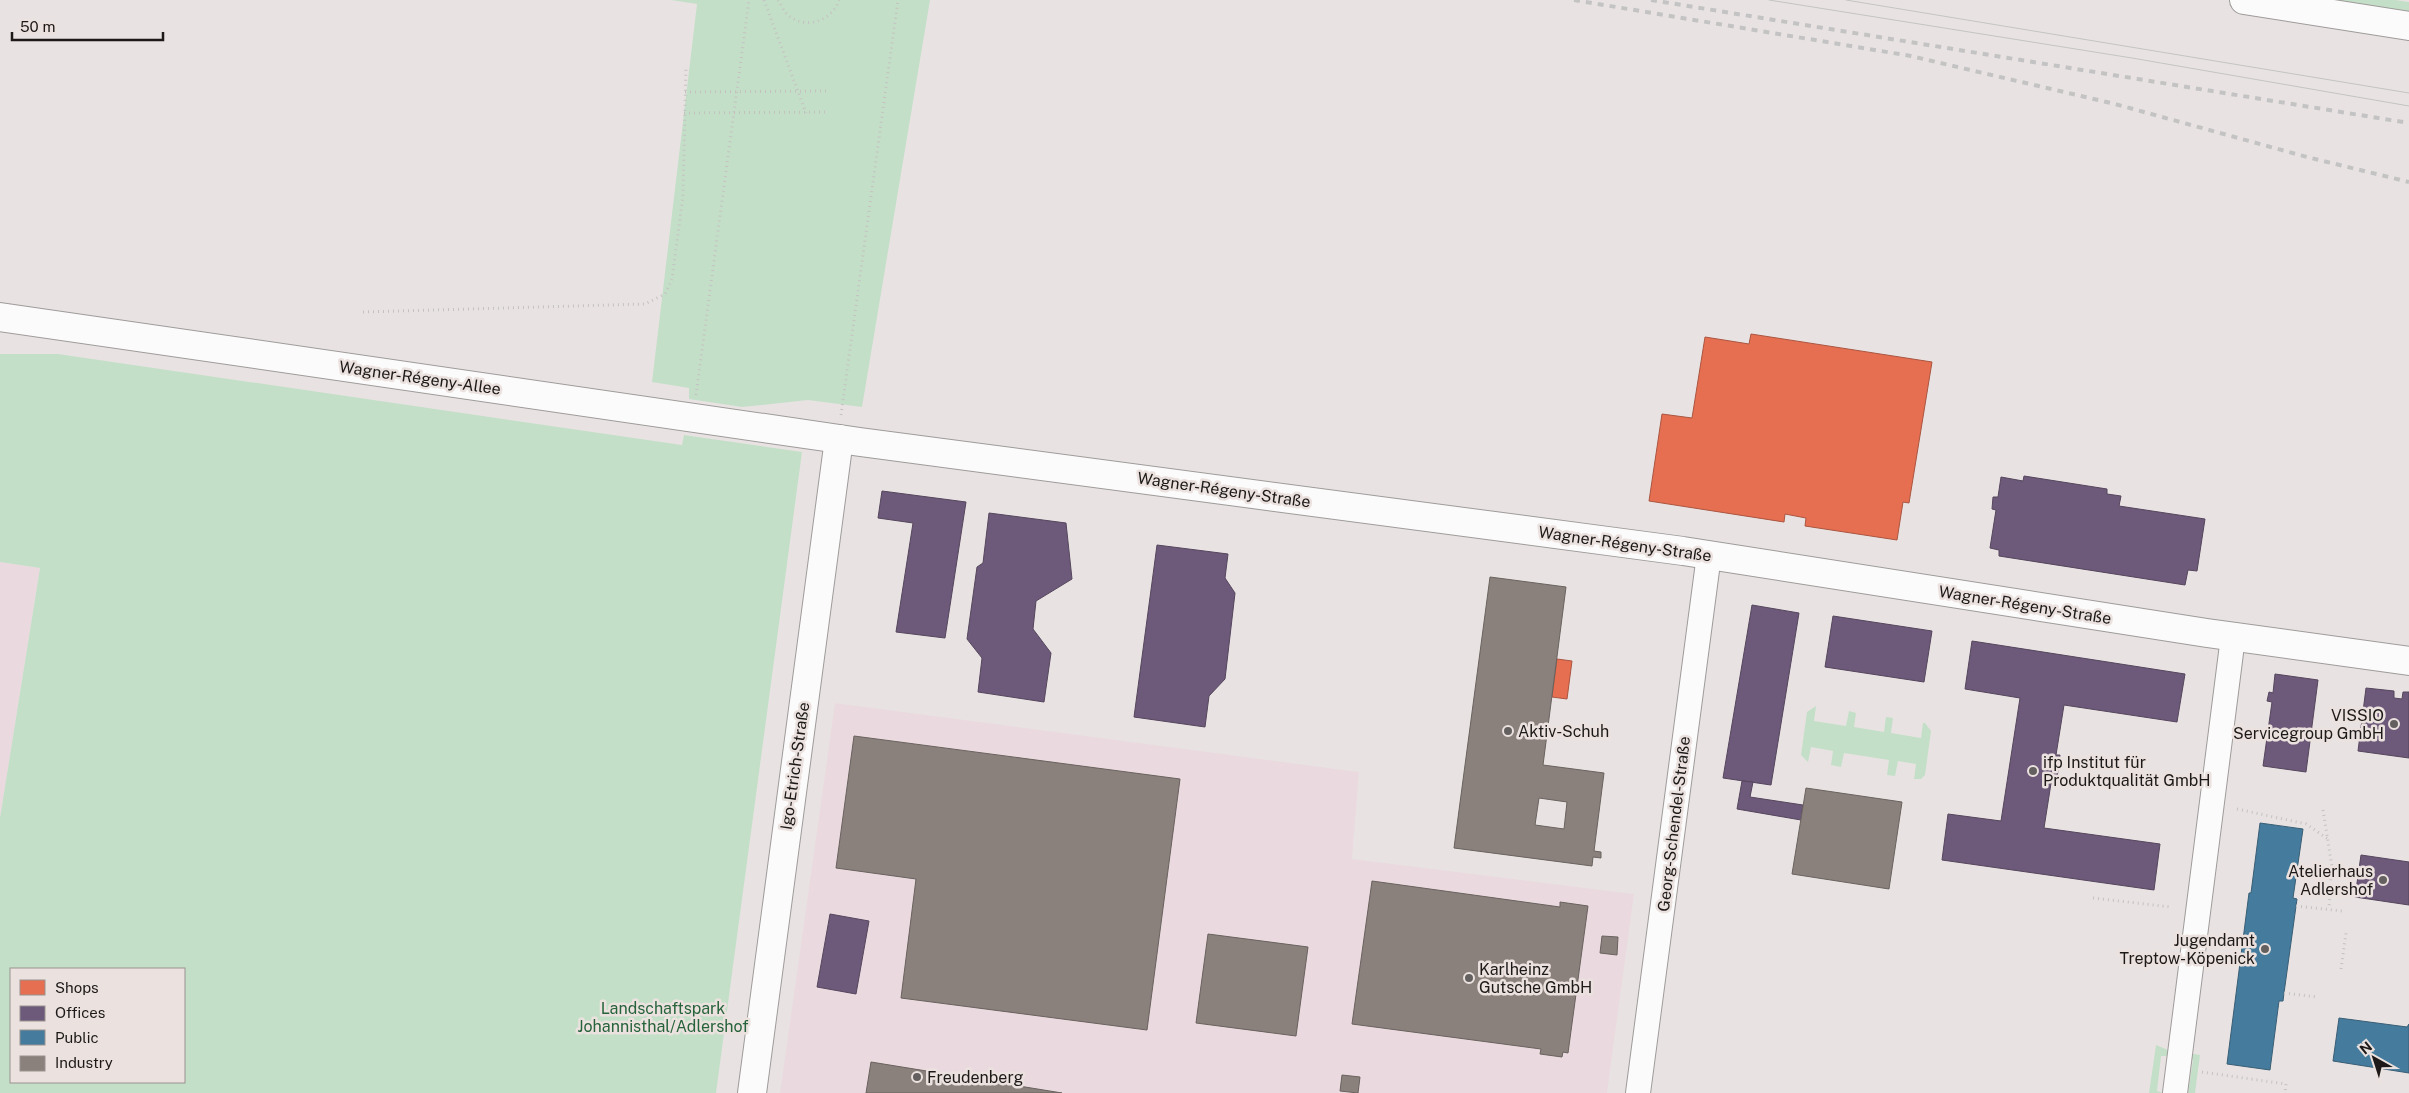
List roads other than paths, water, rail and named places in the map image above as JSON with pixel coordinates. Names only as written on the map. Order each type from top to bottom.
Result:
[{"type":"street","points":[[2244,0],[2409,26]]},
{"type":"street","name":"Wagner-Régeny-Allee","points":[[0,317],[839,439]]},
{"type":"street","name":"Wagner-Régeny-Straße","points":[[839,439],[1709,555],[2233,637],[2409,661]]},
{"type":"street","name":"Igo-Etrich-Straße","points":[[752,1093],[839,439]]},
{"type":"street","name":"Georg-Schendel-Straße","points":[[1638,1093],[1709,555]]},
{"type":"street","points":[[2175,1093],[2233,637]]},
{"type":"tram line","points":[[1769,0],[2132,58],[2409,106]]},
{"type":"tram line","points":[[1846,0],[2409,93]]},
{"type":"railway","points":[[1574,0],[1911,56],[2115,104],[2307,157],[2409,182]]},
{"type":"railway","points":[[1651,0],[2409,123]]},
{"type":"place","name":"VISSIO Servicegroup GmbH","points":[[2394,724]]},
{"type":"place","name":"Aktiv-Schuh","points":[[1508,731]]},
{"type":"place","name":"ifp Institut für Produktqualität GmbH","points":[[2033,771]]},
{"type":"place","name":"Atelierhaus Adlershof","points":[[2383,880]]},
{"type":"place","name":"Jugendamt Treptow-Köpenick","points":[[2265,949]]},
{"type":"place","name":"Karlheinz Gutsche GmbH","points":[[1469,978]]},
{"type":"place","name":"Freudenberg","points":[[917,1077]]},
{"type":"park label","name":"Landschaftspark Johannisthal/Adlershof","points":[[663,1017]]}]
